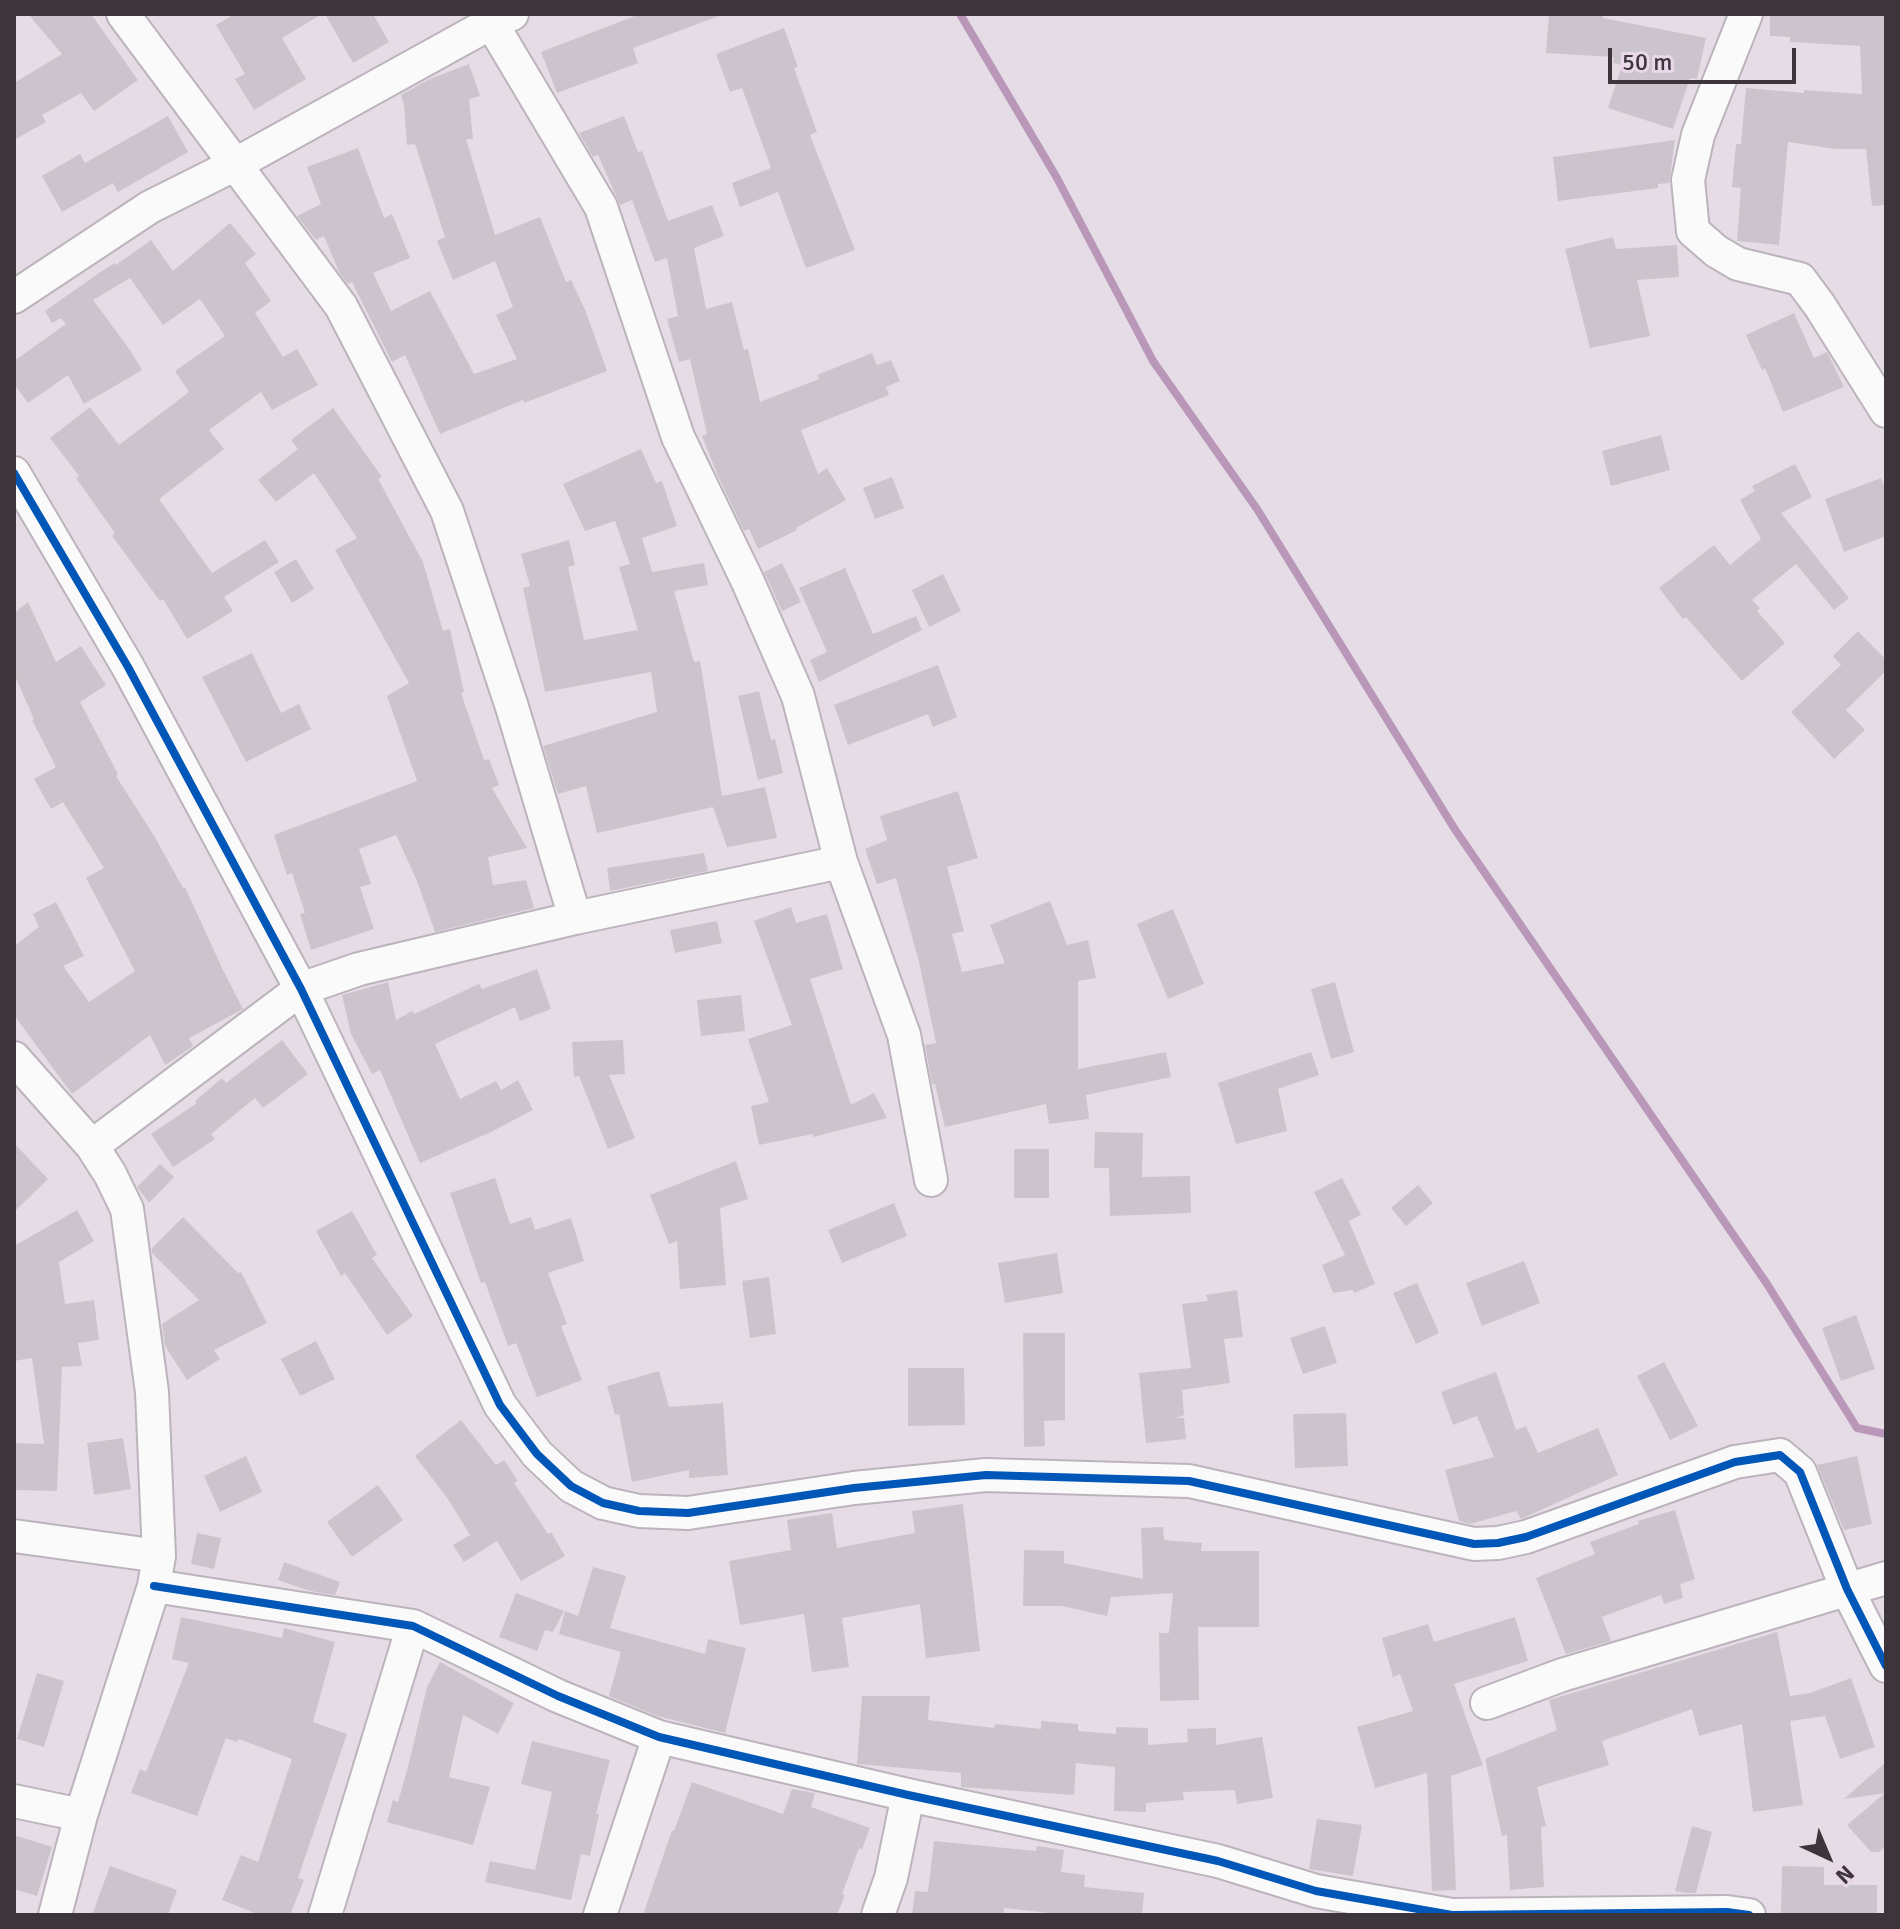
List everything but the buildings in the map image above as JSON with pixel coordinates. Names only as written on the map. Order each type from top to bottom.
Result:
[{"type":"street","points":[[123,14],[341,306],[447,511],[512,707],[575,918]]},
{"type":"street","points":[[1746,14],[1698,135],[1688,180],[1693,231],[1716,251],[1738,264],[1800,279],[1886,411]]},
{"type":"street","points":[[14,297],[150,207],[234,165],[496,17],[601,207],[678,437],[748,582],[798,696],[841,862],[904,1035],[931,1180]]},
{"type":"street","points":[[14,473],[128,667],[301,989],[500,1405],[537,1454],[571,1486],[603,1503],[639,1511],[688,1513],[854,1488],[986,1475],[1189,1481],[1474,1544],[1486,1544],[1526,1537],[1735,1462],[1780,1455],[1800,1472],[1847,1589],[1886,1666]]},
{"type":"street","points":[[92,1146],[301,989],[359,969],[575,918],[841,862]]},
{"type":"street","points":[[14,1058],[92,1146],[127,1209],[152,1392],[156,1571],[81,1815],[55,1915]]},
{"type":"street","points":[[14,1536],[156,1571],[413,1626],[558,1696],[659,1737],[908,1795],[1218,1861],[1316,1891],[1452,1915],[1727,1912],[1749,1915]]},
{"type":"street","points":[[1487,1703],[1562,1675],[1886,1578]]},
{"type":"street","points":[[325,1915],[413,1626]]},
{"type":"street","points":[[600,1915],[659,1737]]},
{"type":"street","points":[[878,1915],[891,1878],[908,1795]]},
{"type":"street","points":[[14,1801],[81,1815]]},
{"type":"waterway","points":[[960,14],[1057,178],[1153,361],[1257,509],[1454,828],[1767,1284],[1857,1428],[1886,1434]]},
{"type":"cycle path","points":[[14,473],[128,667],[301,989],[500,1405],[537,1454],[571,1486],[603,1503],[639,1511],[688,1513],[854,1488],[986,1475],[1189,1481],[1474,1544],[1526,1537],[1735,1462],[1780,1455],[1800,1472],[1847,1589],[1886,1666]]},
{"type":"cycle path","points":[[154,1586],[413,1626],[558,1696],[659,1737],[908,1795],[1218,1861],[1316,1891],[1452,1915],[1727,1912],[1749,1915]]}]
